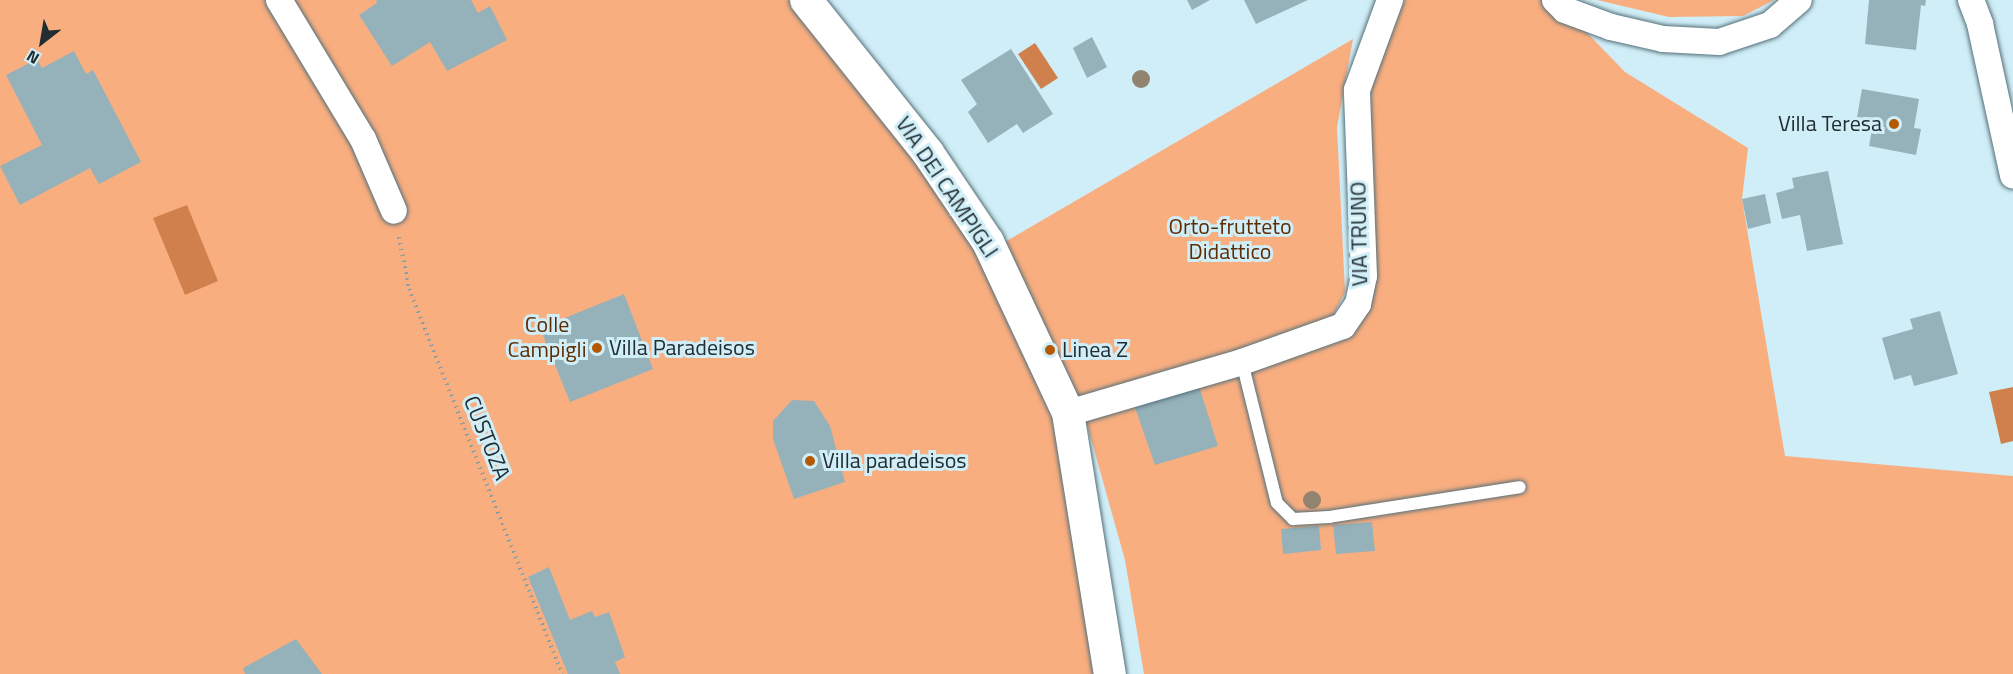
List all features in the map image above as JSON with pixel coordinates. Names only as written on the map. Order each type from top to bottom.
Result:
[{"type":"street","points":[[279,0],[363,139],[394,211]]},
{"type":"street","name":"VIA DEI CAMPIGLI","points":[[806,0],[928,153],[988,242],[1068,413],[1110,674]]},
{"type":"street","name":"VIA TRUNO","points":[[1068,413],[1242,362],[1343,326],[1358,304],[1364,276],[1357,90],[1390,0]]},
{"type":"street","points":[[1555,0],[1565,10],[1611,27],[1663,39],[1719,42],[1770,26],[1798,0]]},
{"type":"street","points":[[1971,0],[1980,24],[2013,175]]},
{"type":"lane","points":[[1242,362],[1277,503],[1293,519],[1329,517],[1520,487]]},
{"type":"path","name":"CUSTOZA","points":[[394,211],[410,289],[562,674]]},
{"type":"green space","name":"Colle Campigli","points":[[0,0],[793,0],[981,245],[1064,426],[1094,674],[0,674]]},
{"type":"green space","points":[[1405,0],[1550,0],[1565,10],[1625,72],[1748,148],[1742,199],[1785,456],[2013,476],[2013,674],[1144,674],[1125,560],[1086,421],[1355,329],[1376,282],[1365,150],[1373,76]]},
{"type":"green space","points":[[1597,0],[1774,0],[1743,16],[1669,17]]},
{"type":"green space","name":"Orto-frutteto Didattico","points":[[1353,39],[1337,127],[1345,292],[1330,322],[1079,409],[1003,243]]},
{"type":"shaded area","points":[[1035,43],[1058,78],[1041,89],[1018,54]]},
{"type":"shaded area","points":[[187,205],[218,281],[185,295],[153,218]]},
{"type":"shaded area","points":[[2013,387],[2013,441],[2001,444],[1989,392]]},
{"type":"building","points":[[376,0],[471,0],[478,13],[490,6],[507,40],[447,71],[430,42],[392,66],[359,15],[377,3]]},
{"type":"building","points":[[1187,0],[1210,0],[1192,10]]},
{"type":"building","points":[[1244,0],[1308,0],[1256,24]]},
{"type":"building","points":[[1869,0],[1926,0],[1925,6],[1921,5],[1916,50],[1865,44]]},
{"type":"building","points":[[1092,37],[1107,67],[1087,78],[1073,48]]},
{"type":"building","points":[[1011,49],[1053,114],[1023,133],[1017,124],[988,143],[968,112],[977,104],[961,80]]},
{"type":"building","points":[[74,51],[86,74],[93,70],[141,162],[99,184],[90,168],[20,205],[0,166],[42,145],[6,75],[37,59],[42,68]]},
{"type":"building","name":"Villa Teresa","points":[[1862,89],[1919,99],[1914,128],[1921,129],[1916,155],[1869,146],[1874,119],[1857,117]]},
{"type":"building","points":[[1828,171],[1843,244],[1807,251],[1800,215],[1782,219],[1776,193],[1794,188],[1792,178]]},
{"type":"building","points":[[1765,194],[1771,223],[1748,229],[1742,199]]},
{"type":"building","name":"Villa Paradeisos","points":[[624,294],[653,369],[570,402],[540,328]]},
{"type":"building","points":[[1940,311],[1958,374],[1914,386],[1911,375],[1894,380],[1882,338],[1913,329],[1910,319]]},
{"type":"building","points":[[1197,380],[1218,446],[1155,465],[1133,402]]},
{"type":"building","name":"Villa paradeisos","points":[[792,400],[814,401],[830,426],[845,482],[794,499],[773,439],[773,421]]},
{"type":"building","points":[[1372,522],[1375,551],[1336,554],[1333,525]]},
{"type":"building","points":[[1319,526],[1321,550],[1283,554],[1281,529]]},
{"type":"building","points":[[549,567],[570,620],[592,611],[595,617],[609,612],[625,657],[615,662],[620,674],[568,674],[528,577]]},
{"type":"building","points":[[296,639],[322,674],[245,674],[243,668]]},
{"type":"place","name":"Villa Teresa","points":[[1894,124]]},
{"type":"place","name":"Villa Paradeisos","points":[[597,348]]},
{"type":"place","name":"Linea Z","points":[[1050,350]]},
{"type":"place","name":"Villa paradeisos","points":[[810,461]]}]
